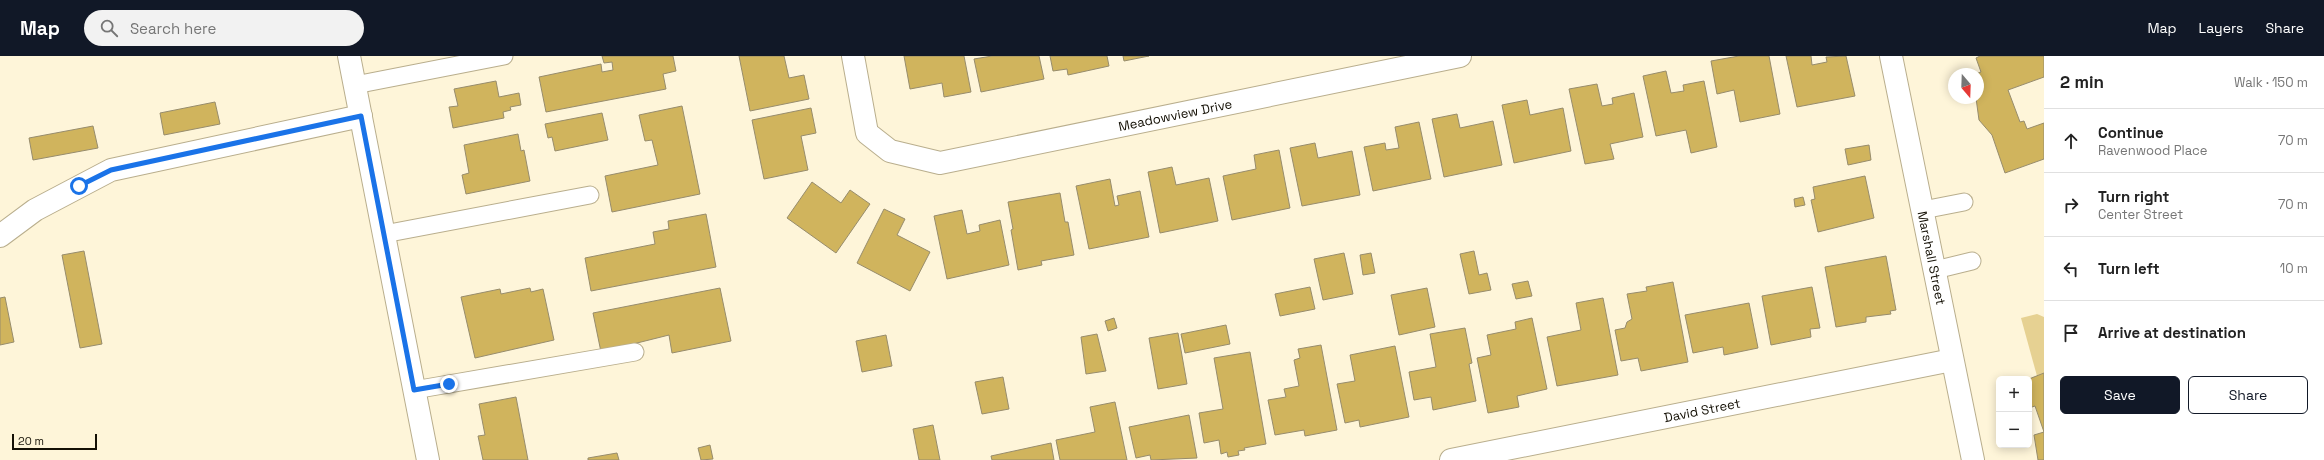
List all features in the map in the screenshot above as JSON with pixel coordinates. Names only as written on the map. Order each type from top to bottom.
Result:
[{"type":"street","points":[[349,56],[428,460]]},
{"type":"street","name":"Meadowview Drive","points":[[853,56],[867,133],[890,152],[940,163],[1460,56]]},
{"type":"street","name":"Marshall Street","points":[[1891,56],[1973,460]]},
{"type":"street","points":[[0,236],[35,210],[111,170],[361,116]]},
{"type":"street","name":"David Street","points":[[1451,460],[1952,360]]},
{"type":"lane","points":[[355,85],[504,56]]},
{"type":"lane","points":[[384,234],[590,195]]},
{"type":"lane","points":[[1923,210],[1964,202]]},
{"type":"lane","points":[[1935,270],[1972,261]]},
{"type":"lane","points":[[414,390],[635,352]]},
{"type":"shaded area","points":[[2037,314],[2044,317],[2044,373],[2037,376],[2021,318]]},
{"type":"building","points":[[602,56],[673,56],[676,71],[663,74],[666,89],[546,112],[539,77],[601,64],[602,72],[613,70],[612,62],[604,63]]},
{"type":"building","points":[[739,56],[784,56],[789,78],[804,75],[809,99],[750,111]]},
{"type":"building","points":[[904,56],[964,56],[971,92],[944,97],[942,83],[910,89]]},
{"type":"building","points":[[992,56],[1039,56],[1044,79],[981,92],[974,59]]},
{"type":"building","points":[[1050,56],[1107,56],[1109,66],[1068,75],[1067,69],[1053,71]]},
{"type":"building","points":[[1123,56],[1149,56],[1124,61]]},
{"type":"building","points":[[1739,56],[1769,56],[1780,114],[1740,122],[1734,90],[1717,94],[1711,61]]},
{"type":"building","points":[[1786,56],[1811,56],[1812,65],[1827,62],[1826,57],[1846,56],[1855,96],[1797,107]]},
{"type":"building","points":[[1980,56],[2044,56],[2044,77],[2008,90],[2020,122],[2024,121],[2027,129],[2044,123],[2044,159],[2005,173],[1992,135],[1979,120],[1977,104],[1984,104],[1984,68],[1980,68],[1976,58]]},
{"type":"building","points":[[1666,71],[1671,93],[1684,91],[1683,85],[1704,81],[1717,147],[1691,153],[1686,130],[1656,136],[1643,76]]},
{"type":"building","points":[[496,81],[499,97],[519,93],[521,105],[510,107],[511,110],[503,112],[504,118],[453,128],[449,107],[458,106],[454,89]]},
{"type":"building","points":[[1597,84],[1602,106],[1613,104],[1612,98],[1634,93],[1643,137],[1610,144],[1614,159],[1585,164],[1569,89]]},
{"type":"building","points":[[1527,100],[1530,115],[1563,108],[1571,151],[1514,163],[1502,105]]},
{"type":"building","points":[[215,102],[220,124],[164,135],[160,113]]},
{"type":"building","points":[[682,106],[700,194],[612,212],[605,176],[658,165],[652,140],[645,141],[639,115]]},
{"type":"building","points":[[811,108],[816,133],[801,136],[808,170],[764,179],[752,120]]},
{"type":"building","points":[[602,113],[608,140],[555,151],[552,137],[548,138],[545,124]]},
{"type":"building","points":[[1457,114],[1460,128],[1493,121],[1502,165],[1444,177],[1432,119]]},
{"type":"building","points":[[1419,122],[1431,179],[1373,191],[1364,147],[1385,143],[1386,150],[1399,148],[1395,127]]},
{"type":"building","points":[[93,126],[98,148],[33,160],[29,138]]},
{"type":"building","points":[[518,134],[521,151],[524,150],[530,181],[466,194],[462,175],[469,173],[464,145]]},
{"type":"building","points":[[1315,143],[1318,158],[1352,151],[1360,195],[1302,206],[1290,148]]},
{"type":"building","points":[[1869,145],[1871,160],[1848,165],[1845,149]]},
{"type":"building","points":[[1279,150],[1290,208],[1232,220],[1223,176],[1256,169],[1254,155]]},
{"type":"building","points":[[1172,167],[1176,185],[1209,178],[1218,221],[1160,233],[1148,172]]},
{"type":"building","points":[[1865,176],[1874,218],[1818,232],[1811,200],[1815,199],[1813,187]]},
{"type":"building","points":[[1110,179],[1115,206],[1119,205],[1117,196],[1140,191],[1149,237],[1089,249],[1076,186]]},
{"type":"building","points":[[812,182],[841,203],[850,190],[870,204],[836,253],[787,218]]},
{"type":"building","points":[[1060,193],[1065,222],[1068,222],[1074,255],[1041,261],[1042,265],[1018,270],[1008,202]]},
{"type":"building","points":[[1803,197],[1805,205],[1795,207],[1794,199]]},
{"type":"building","points":[[884,209],[905,219],[897,235],[930,252],[910,291],[857,263]]},
{"type":"building","points":[[962,210],[967,234],[980,231],[979,225],[1000,220],[1009,265],[947,279],[934,216]]},
{"type":"building","points":[[706,214],[716,267],[591,291],[585,258],[655,244],[653,232],[669,229],[668,221]]},
{"type":"building","points":[[84,251],[102,344],[80,348],[62,255]]},
{"type":"building","points":[[1474,251],[1479,275],[1487,273],[1491,290],[1469,294],[1460,254]]},
{"type":"building","points":[[1344,253],[1353,294],[1323,300],[1314,259]]},
{"type":"building","points":[[1371,253],[1375,273],[1363,275],[1360,255]]},
{"type":"building","points":[[1886,256],[1896,310],[1890,311],[1891,314],[1866,317],[1866,322],[1836,327],[1825,267]]},
{"type":"building","points":[[1528,281],[1532,296],[1516,299],[1512,284]]},
{"type":"building","points":[[1673,282],[1688,362],[1641,371],[1638,358],[1621,361],[1615,330],[1625,328],[1627,322],[1632,319],[1627,294],[1647,291],[1646,287]]},
{"type":"building","points":[[1310,287],[1315,309],[1280,316],[1275,294]]},
{"type":"building","points":[[1812,287],[1820,328],[1810,329],[1811,337],[1771,345],[1762,296]]},
{"type":"building","points":[[530,288],[531,292],[543,289],[554,340],[475,358],[461,297],[500,289],[501,294]]},
{"type":"building","points":[[720,288],[731,341],[672,353],[669,335],[601,352],[593,313]]},
{"type":"building","points":[[1427,288],[1435,327],[1399,335],[1391,295]]},
{"type":"building","points":[[5,297],[14,342],[0,345],[0,298]]},
{"type":"building","points":[[1603,298],[1618,375],[1557,386],[1547,337],[1581,330],[1576,303]]},
{"type":"building","points":[[1749,303],[1758,348],[1724,355],[1723,347],[1693,353],[1685,315]]},
{"type":"building","points":[[1114,318],[1117,328],[1108,331],[1105,321]]},
{"type":"building","points":[[1532,318],[1547,389],[1517,396],[1519,407],[1488,413],[1477,358],[1491,355],[1487,335],[1516,329],[1515,322]]},
{"type":"building","points":[[1226,325],[1230,344],[1185,353],[1181,334]]},
{"type":"building","points":[[1465,328],[1472,363],[1469,364],[1476,401],[1433,410],[1431,397],[1414,400],[1409,372],[1436,367],[1430,334]]},
{"type":"building","points":[[1178,333],[1187,384],[1158,389],[1149,338]]},
{"type":"building","points":[[1097,334],[1106,371],[1086,374],[1081,337]]},
{"type":"building","points":[[886,335],[892,366],[862,372],[856,341]]},
{"type":"building","points":[[1321,345],[1337,430],[1305,436],[1304,430],[1275,435],[1268,400],[1286,397],[1284,389],[1299,386],[1294,360],[1300,358],[1298,349]]},
{"type":"building","points":[[1395,346],[1409,417],[1360,427],[1359,420],[1345,423],[1337,384],[1355,381],[1350,355]]},
{"type":"building","points":[[1250,352],[1266,444],[1244,448],[1245,450],[1238,451],[1239,455],[1228,457],[1227,452],[1221,454],[1219,440],[1204,443],[1199,413],[1223,409],[1214,358]]},
{"type":"building","points":[[2044,373],[2044,432],[2035,406],[2032,407],[2032,378]]},
{"type":"building","points":[[1003,377],[1009,409],[982,414],[975,382]]},
{"type":"building","points":[[516,397],[528,460],[483,460],[478,436],[485,435],[479,404]]},
{"type":"building","points":[[1115,402],[1127,460],[1060,460],[1056,440],[1095,432],[1090,407]]},
{"type":"building","points":[[1189,415],[1197,458],[1151,460],[1150,455],[1136,458],[1129,427]]},
{"type":"building","points":[[933,425],[940,460],[919,460],[913,429]]},
{"type":"building","points":[[2044,432],[2044,460],[2038,460],[2034,435]]},
{"type":"building","points":[[1051,443],[1054,460],[992,460],[991,456]]},
{"type":"building","points":[[710,445],[713,459],[701,460],[698,448]]},
{"type":"building","points":[[617,453],[619,460],[588,460],[588,458]]},
{"type":"route","points":[[79,186],[111,170],[361,116],[414,390],[449,384]]}]
